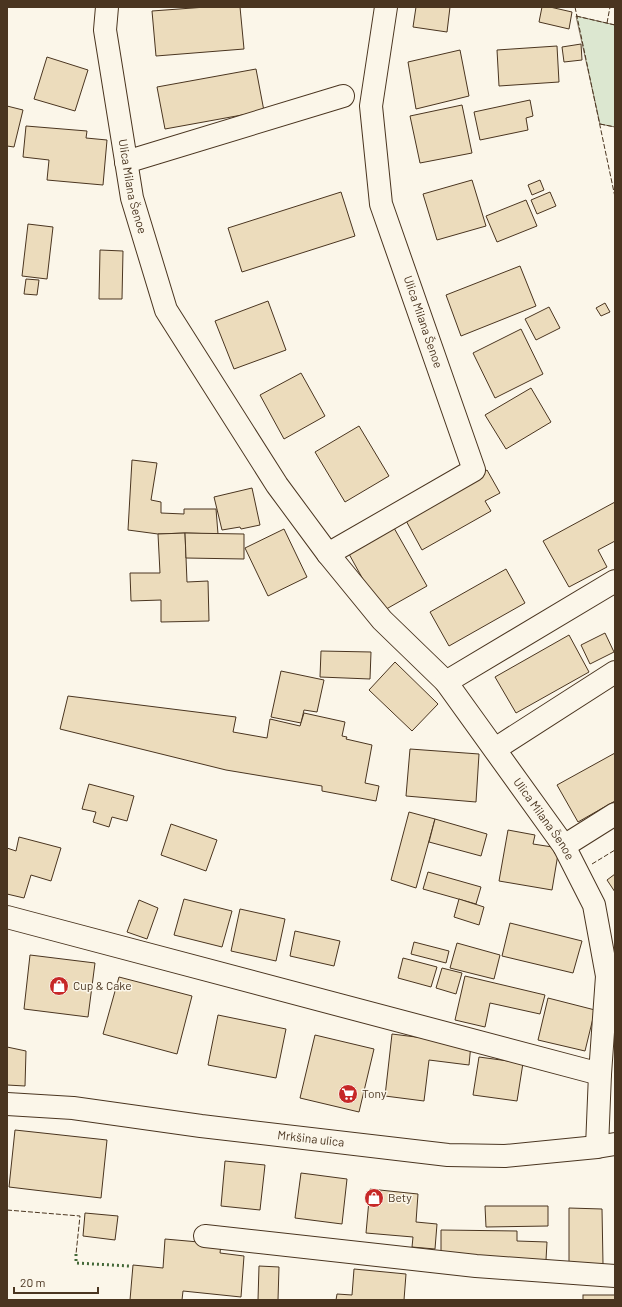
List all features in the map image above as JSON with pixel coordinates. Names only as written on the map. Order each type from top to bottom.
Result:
[{"type":"street","name":"Ulica Milana Šenoe","points":[[107,7],[105,30],[132,198],[166,310],[277,485],[328,554],[382,620],[446,682],[564,846],[594,905],[607,976],[600,1074],[606,1145]]},
{"type":"street","name":"Ulica Milana Šenoe","points":[[328,554],[474,470],[381,204],[371,106],[386,7]]},
{"type":"street","points":[[126,162],[343,96]]},
{"type":"street","points":[[446,682],[615,581]]},
{"type":"street","points":[[495,749],[615,672]]},
{"type":"street","points":[[564,846],[615,814]]},
{"type":"street","points":[[7,917],[600,1074]]},
{"type":"street","name":"Mrkšina ulica","points":[[7,1104],[73,1108],[201,1126],[448,1155],[505,1156],[606,1145]]},
{"type":"street","points":[[205,1236],[476,1266],[615,1276]]},
{"type":"green space","points":[[576,16],[615,25],[615,127],[600,124]]},
{"type":"building","points":[[206,7],[240,7],[244,49],[156,56],[152,11]]},
{"type":"building","points":[[416,7],[450,7],[447,32],[413,27]]},
{"type":"building","points":[[542,7],[550,7],[572,12],[569,29],[539,22]]},
{"type":"building","points":[[581,44],[582,60],[564,62],[562,47]]},
{"type":"building","points":[[557,46],[559,82],[499,86],[497,50]]},
{"type":"building","points":[[460,50],[469,96],[416,109],[408,62]]},
{"type":"building","points":[[47,57],[88,70],[75,111],[34,99]]},
{"type":"building","points":[[256,69],[264,111],[165,129],[157,87]]},
{"type":"building","points":[[530,100],[533,116],[526,118],[528,130],[480,140],[474,112]]},
{"type":"building","points":[[462,105],[472,153],[420,163],[410,116]]},
{"type":"building","points":[[7,106],[23,110],[14,147],[7,146]]},
{"type":"building","points":[[26,126],[87,131],[86,138],[107,140],[103,185],[47,180],[49,160],[23,157]]},
{"type":"building","points":[[472,180],[486,226],[437,240],[423,194]]},
{"type":"building","points":[[540,180],[544,190],[532,195],[528,185]]},
{"type":"building","points":[[341,192],[355,236],[242,272],[228,228]]},
{"type":"building","points":[[550,192],[556,206],[537,214],[531,200]]},
{"type":"building","points":[[526,200],[537,226],[497,242],[486,216]]},
{"type":"building","points":[[28,224],[53,227],[47,279],[22,276]]},
{"type":"building","points":[[100,250],[123,251],[122,299],[99,299]]},
{"type":"building","points":[[520,266],[536,306],[461,336],[446,295]]},
{"type":"building","points":[[26,279],[39,280],[37,295],[24,294]]},
{"type":"building","points":[[268,301],[286,350],[234,369],[215,321]]},
{"type":"building","points":[[605,303],[610,312],[601,316],[596,308]]},
{"type":"building","points":[[549,307],[560,328],[536,340],[525,319]]},
{"type":"building","points":[[521,329],[543,374],[495,398],[473,353]]},
{"type":"building","points":[[301,373],[325,416],[284,439],[260,395]]},
{"type":"building","points":[[531,388],[551,422],[506,449],[485,415]]},
{"type":"building","points":[[359,426],[389,476],[345,502],[315,452]]},
{"type":"building","points":[[132,460],[157,463],[151,500],[161,502],[161,513],[184,514],[184,509],[216,509],[218,534],[158,534],[128,530]]},
{"type":"building","points":[[487,470],[500,493],[485,501],[491,511],[422,550],[404,517]]},
{"type":"building","points":[[252,488],[260,525],[241,529],[240,527],[222,530],[214,497]]},
{"type":"building","points":[[615,502],[615,541],[598,550],[607,567],[569,587],[543,541]]},
{"type":"building","points":[[394,528],[427,586],[381,612],[349,554]]},
{"type":"building","points":[[284,529],[307,577],[268,596],[245,548]]},
{"type":"building","points":[[185,533],[187,582],[208,581],[209,621],[161,622],[161,600],[131,601],[130,573],[160,573],[158,534]]},
{"type":"building","points":[[185,533],[244,534],[244,559],[186,558]]},
{"type":"building","points":[[506,569],[525,603],[449,646],[430,612]]},
{"type":"building","points":[[605,633],[614,652],[590,664],[581,645]]},
{"type":"building","points":[[569,635],[589,672],[516,713],[495,677]]},
{"type":"building","points":[[321,651],[371,652],[370,679],[320,677]]},
{"type":"building","points":[[395,662],[438,704],[412,731],[369,690]]},
{"type":"building","points":[[281,671],[324,680],[317,712],[304,710],[301,723],[271,717]]},
{"type":"building","points":[[68,696],[236,717],[233,732],[267,738],[270,719],[300,726],[304,713],[345,722],[342,736],[347,737],[346,739],[372,745],[365,783],[379,786],[376,801],[322,791],[322,786],[226,770],[60,729]]},
{"type":"building","points":[[410,749],[479,754],[476,802],[406,796]]},
{"type":"building","points":[[615,753],[615,801],[578,822],[557,785]]},
{"type":"building","points":[[89,784],[134,796],[127,821],[112,817],[109,827],[93,822],[96,812],[82,809]]},
{"type":"building","points":[[409,812],[435,819],[416,888],[391,880]]},
{"type":"building","points":[[435,819],[487,834],[481,856],[429,842]]},
{"type":"building","points":[[171,824],[217,840],[206,871],[161,855]]},
{"type":"building","points":[[508,830],[535,835],[533,844],[559,848],[552,890],[499,881]]},
{"type":"building","points":[[19,837],[61,848],[51,881],[31,875],[24,898],[7,894],[7,848],[16,851]]},
{"type":"building","points":[[428,872],[481,887],[476,904],[423,889]]},
{"type":"building","points":[[615,874],[615,892],[607,880]]},
{"type":"building","points":[[184,899],[232,911],[222,947],[174,935]]},
{"type":"building","points":[[459,899],[484,907],[479,925],[454,917]]},
{"type":"building","points":[[139,900],[158,908],[147,939],[127,932]]},
{"type":"building","points":[[240,909],[285,919],[276,961],[231,951]]},
{"type":"building","points":[[510,923],[582,941],[573,973],[502,956]]},
{"type":"building","points":[[295,931],[340,941],[334,966],[290,956]]},
{"type":"building","points":[[414,942],[449,951],[446,963],[411,954]]},
{"type":"building","points":[[457,943],[500,955],[494,979],[450,968]]},
{"type":"building","points":[[30,955],[95,963],[88,1017],[24,1009]]},
{"type":"building","points":[[403,958],[437,967],[431,987],[398,978]]},
{"type":"building","points":[[442,968],[462,973],[456,994],[436,988]]},
{"type":"building","points":[[465,976],[545,995],[540,1014],[490,1003],[485,1027],[455,1020]]},
{"type":"building","points":[[119,977],[192,996],[177,1054],[103,1034]]},
{"type":"building","points":[[548,998],[595,1010],[585,1051],[538,1040]]},
{"type":"building","points":[[218,1015],[286,1029],[276,1078],[208,1065]]},
{"type":"building","points":[[392,1034],[471,1044],[469,1065],[429,1060],[424,1101],[385,1096]]},
{"type":"building","points":[[315,1035],[374,1049],[359,1112],[300,1098]]},
{"type":"building","points":[[7,1047],[26,1051],[25,1086],[7,1085]]},
{"type":"building","points":[[479,1057],[523,1063],[517,1101],[473,1095]]},
{"type":"building","points":[[15,1130],[107,1140],[101,1198],[9,1187]]},
{"type":"building","points":[[225,1161],[265,1165],[260,1210],[221,1206]]},
{"type":"building","points":[[301,1173],[347,1179],[342,1224],[295,1218]]},
{"type":"building","points":[[370,1189],[418,1194],[416,1222],[437,1224],[435,1249],[412,1247],[413,1237],[366,1233]]},
{"type":"building","points":[[485,1206],[548,1206],[548,1226],[486,1227]]},
{"type":"building","points":[[569,1208],[602,1209],[603,1264],[569,1264]]},
{"type":"building","points":[[85,1213],[118,1216],[115,1240],[83,1236]]},
{"type":"building","points":[[441,1230],[517,1231],[517,1241],[547,1242],[546,1260],[441,1258]]},
{"type":"building","points":[[165,1239],[221,1244],[220,1253],[244,1256],[241,1297],[183,1291],[182,1300],[130,1300],[133,1265],[163,1268]]},
{"type":"building","points":[[259,1266],[279,1267],[278,1300],[258,1300]]},
{"type":"building","points":[[354,1269],[406,1274],[404,1300],[336,1300],[337,1294],[352,1295]]},
{"type":"building","points":[[583,1295],[615,1295],[615,1300],[583,1300]]},
{"type":"hedge","points":[[76,1254],[76,1263],[129,1266]]},
{"type":"fence","points":[[575,7],[615,197]]},
{"type":"fence","points":[[607,23],[610,7]]},
{"type":"fence","points":[[576,16],[615,25]]},
{"type":"fence","points":[[600,124],[615,127]]},
{"type":"fence","points":[[592,864],[615,850]]},
{"type":"fence","points":[[7,1210],[80,1216],[76,1254]]},
{"type":"place","name":"Cup & Cake","points":[[59,986]]},
{"type":"place","name":"Tony","points":[[348,1094]]},
{"type":"place","name":"Bety","points":[[374,1198]]}]
